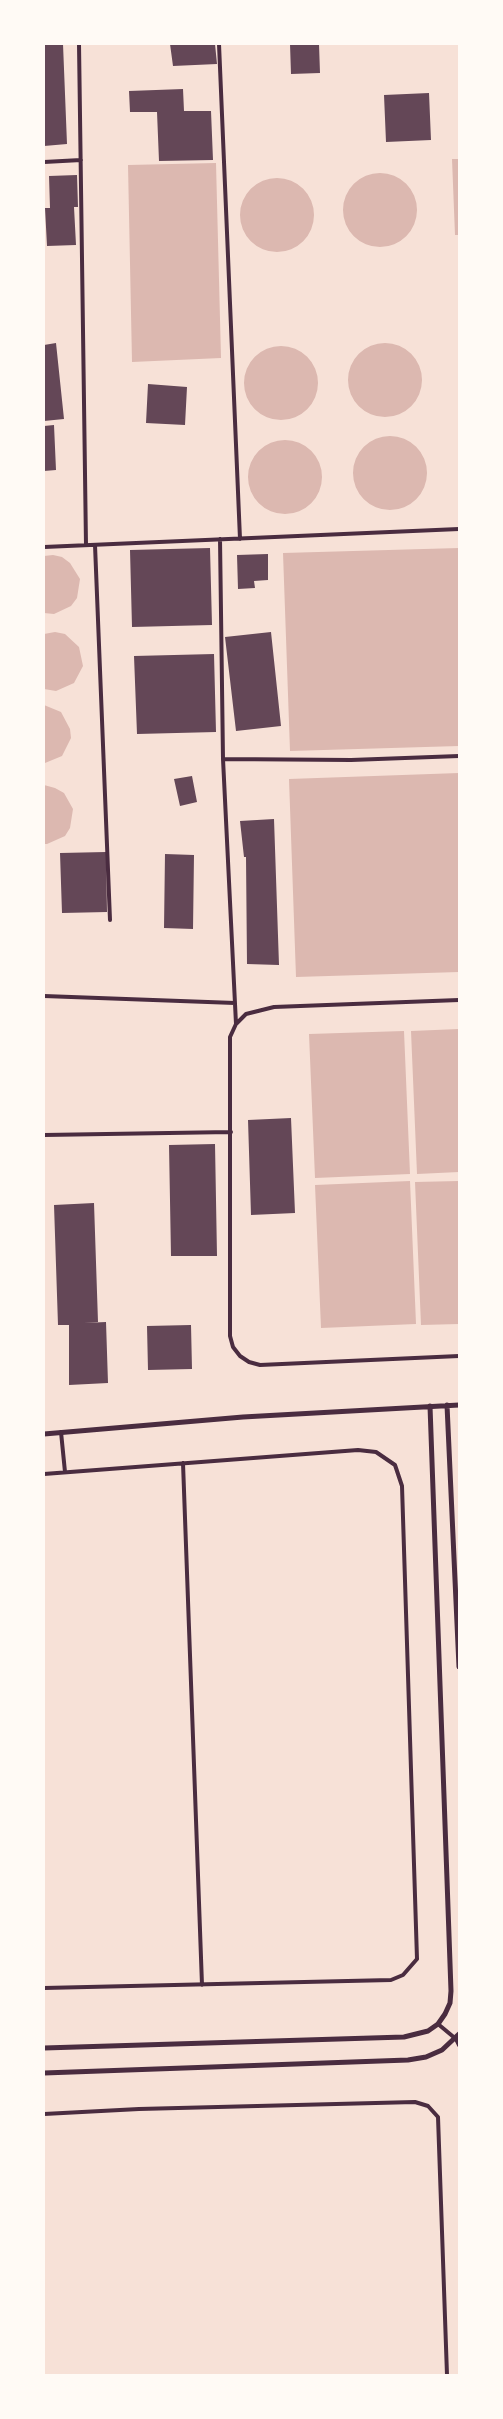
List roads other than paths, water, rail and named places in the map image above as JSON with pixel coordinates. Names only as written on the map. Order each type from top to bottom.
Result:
[{"type":"street","points":[[44,1434],[243,1417],[459,1405]]},
{"type":"street","points":[[44,2048],[404,2037],[416,2036],[438,2024],[450,2003],[451,1991],[430,1406]]},
{"type":"street","points":[[447,1406],[459,1667]]},
{"type":"street","points":[[44,2073],[408,2060],[426,2057],[442,2050],[458,2036]]},
{"type":"lane","points":[[79,44],[86,545]]},
{"type":"lane","points":[[219,44],[240,538]]},
{"type":"lane","points":[[44,162],[81,160]]},
{"type":"lane","points":[[44,547],[459,529]]},
{"type":"lane","points":[[220,539],[223,759],[236,1024]]},
{"type":"lane","points":[[95,545],[110,920]]},
{"type":"lane","points":[[223,759],[351,760],[459,756]]},
{"type":"lane","points":[[44,996],[235,1003]]},
{"type":"lane","points":[[459,1000],[274,1007],[246,1014],[236,1024],[230,1037],[230,1336],[233,1347],[240,1356],[249,1362],[260,1365],[459,1356]]},
{"type":"lane","points":[[44,1136],[231,1132]]},
{"type":"lane","points":[[61,1432],[65,1472]]},
{"type":"lane","points":[[44,1474],[358,1450],[376,1452],[395,1465],[402,1486],[418,1959],[403,1976],[391,1980],[44,1988]]},
{"type":"lane","points":[[182,1463],[202,1985]]},
{"type":"lane","points":[[438,2024],[458,2036],[459,2045]]},
{"type":"lane","points":[[44,2114],[139,2109],[415,2102],[428,2106],[438,2117],[447,2375]]}]
